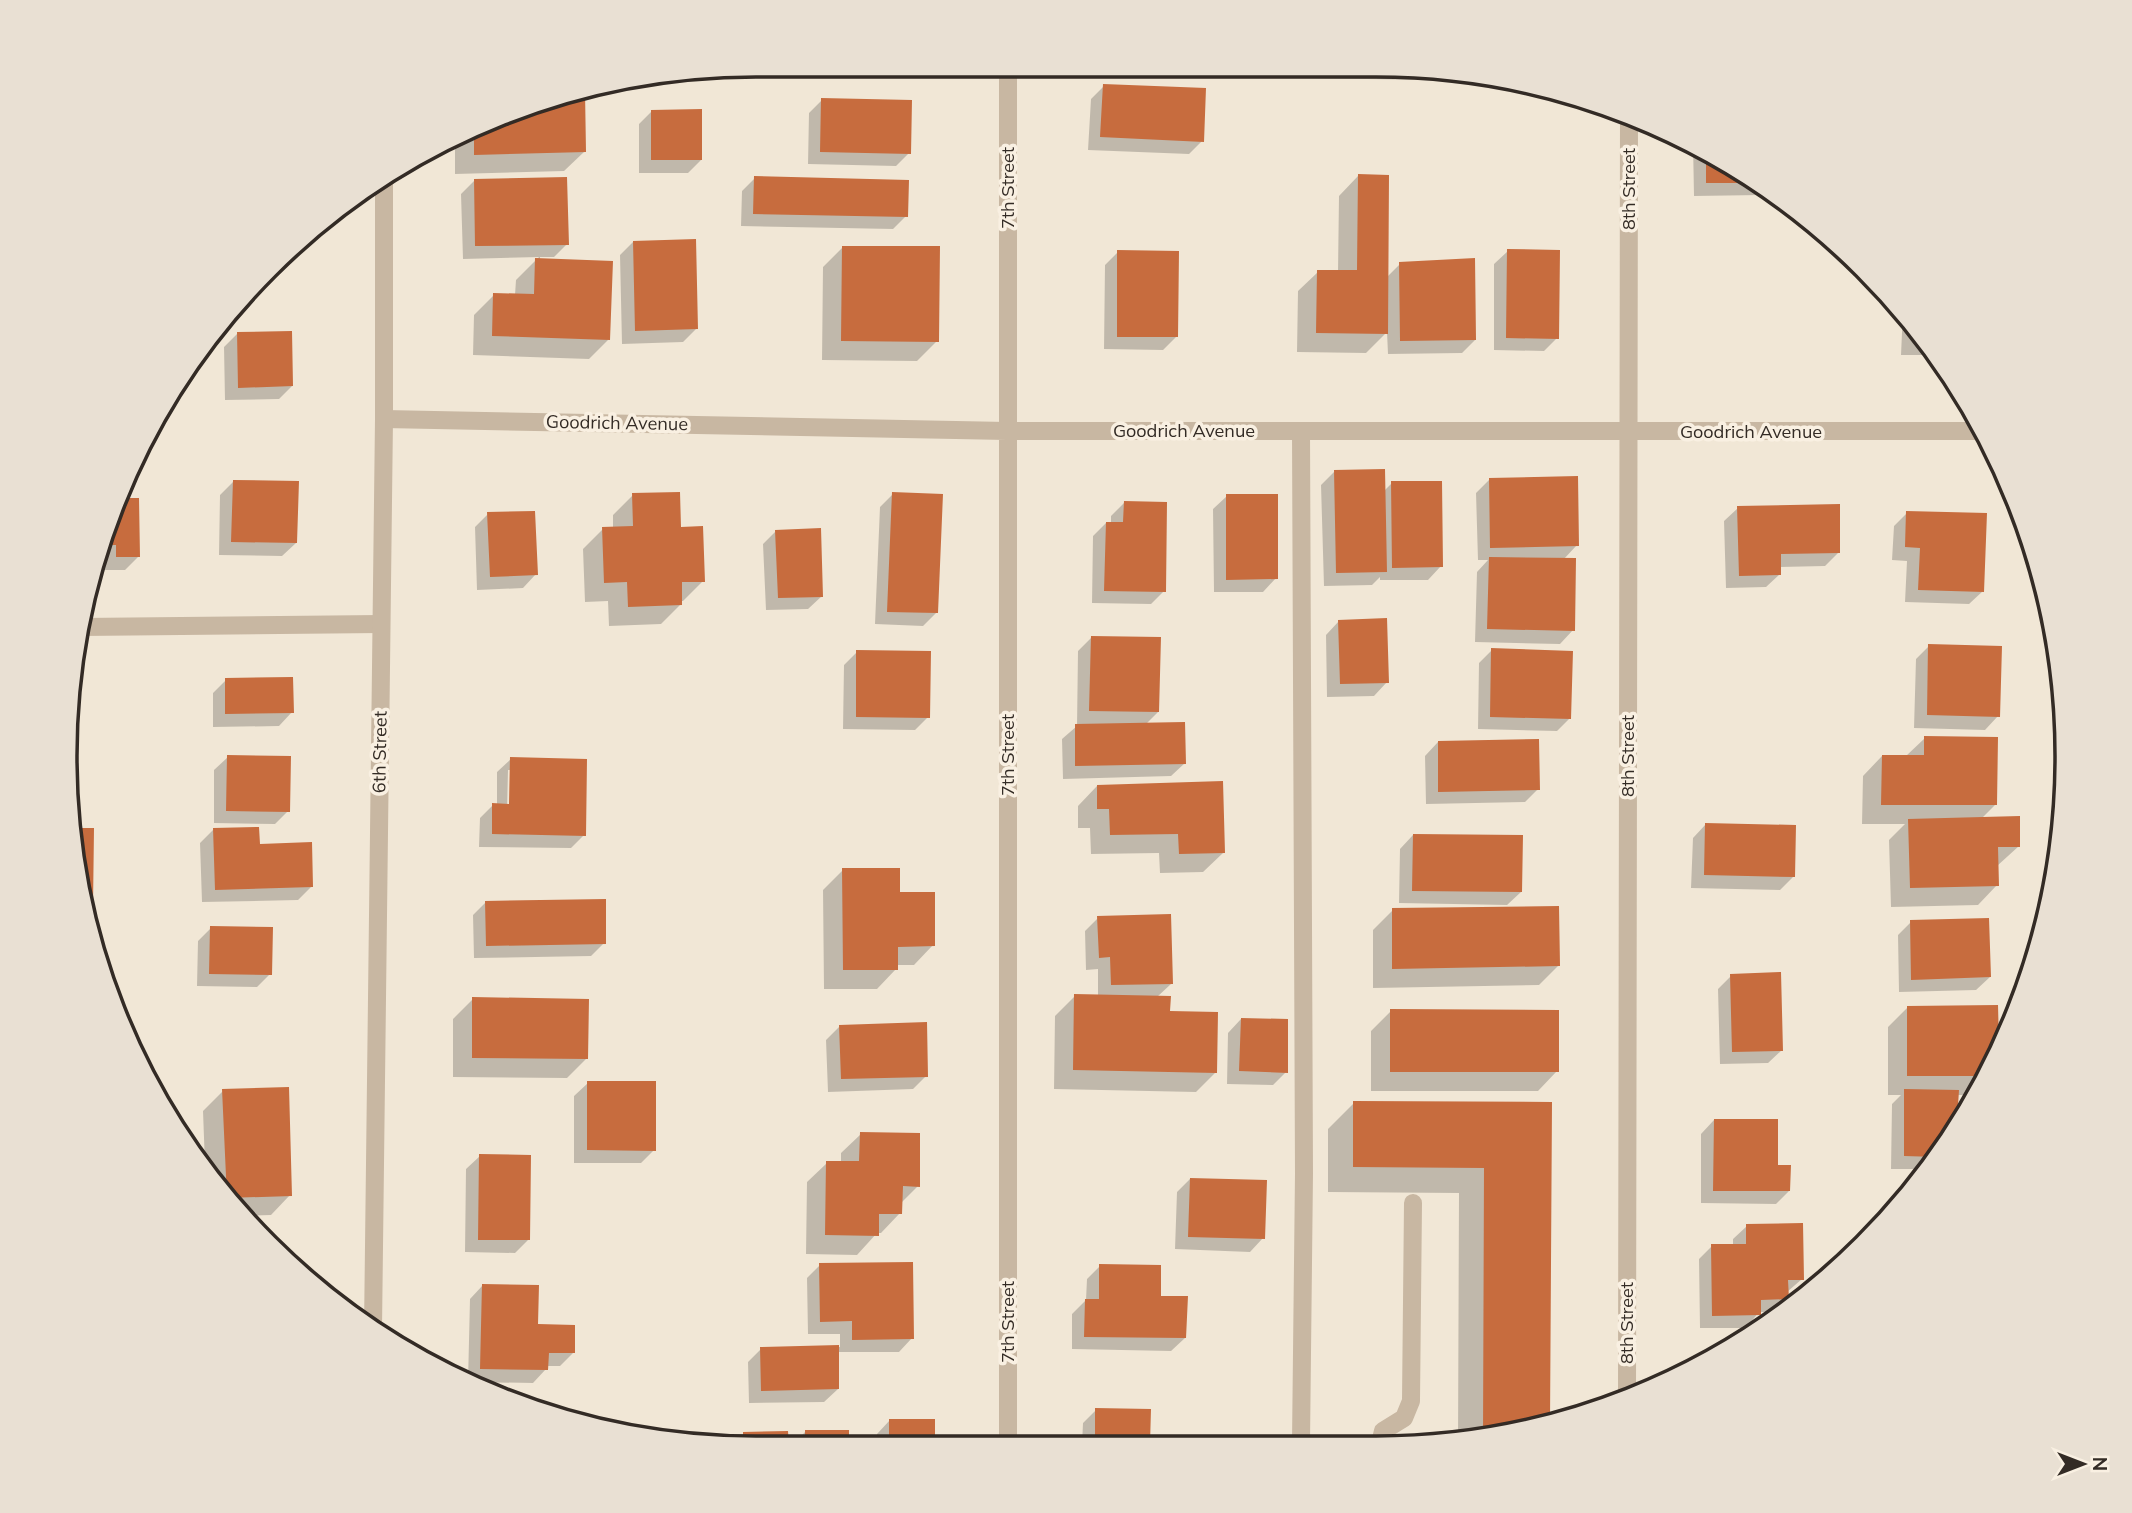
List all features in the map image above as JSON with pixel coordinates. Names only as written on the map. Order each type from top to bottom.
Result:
[{"type":"street","name":"7th Street","points":[[1008,77],[1008,1436]]},
{"type":"street","name":"8th Street","points":[[1627,1387],[1629,126]]},
{"type":"street","name":"6th Street","points":[[373,1317],[384,419],[384,189]]},
{"type":"street","name":"Goodrich Avenue","points":[[384,419],[1007,431],[1972,431]]},
{"type":"street","points":[[1301,432],[1304,1173],[1301,1436]]},
{"type":"street","points":[[90,627],[381,624]]},
{"type":"street","points":[[1382,1436],[1383,1431],[1404,1418],[1411,1401],[1413,1203]]},
{"type":"building","points":[[1103,84],[1206,88],[1204,142],[1100,137]]},
{"type":"building","points":[[821,98],[912,100],[911,154],[820,152]]},
{"type":"building","points":[[585,99],[586,152],[474,155],[474,139],[538,113]]},
{"type":"building","points":[[702,109],[702,160],[651,160],[651,110]]},
{"type":"building","points":[[1706,163],[1739,183],[1706,183]]},
{"type":"building","points":[[1358,174],[1389,175],[1388,334],[1316,333],[1317,270],[1357,270]]},
{"type":"building","points":[[754,176],[909,180],[908,217],[753,214]]},
{"type":"building","points":[[567,177],[569,245],[475,246],[474,179]]},
{"type":"building","points":[[696,239],[698,329],[635,331],[633,241]]},
{"type":"building","points":[[842,246],[940,246],[939,342],[841,341]]},
{"type":"building","points":[[1507,249],[1560,250],[1559,339],[1506,338]]},
{"type":"building","points":[[1117,250],[1179,251],[1178,337],[1117,337]]},
{"type":"building","points":[[535,258],[613,261],[610,340],[492,336],[493,293],[534,294]]},
{"type":"building","points":[[1475,258],[1476,340],[1400,341],[1399,262]]},
{"type":"building","points":[[292,331],[293,386],[238,388],[237,332]]},
{"type":"building","points":[[1385,469],[1387,572],[1336,573],[1334,470]]},
{"type":"building","points":[[1578,476],[1579,546],[1490,548],[1489,478]]},
{"type":"building","points":[[233,480],[299,481],[297,543],[231,542]]},
{"type":"building","points":[[1391,481],[1442,481],[1443,567],[1392,568]]},
{"type":"building","points":[[680,492],[681,527],[703,526],[705,582],[682,582],[682,605],[628,607],[627,582],[604,583],[602,527],[633,526],[632,493]]},
{"type":"building","points":[[892,492],[943,494],[938,613],[887,612]]},
{"type":"building","points":[[1226,494],[1278,494],[1278,579],[1226,580]]},
{"type":"building","points":[[128,498],[139,498],[140,557],[116,557],[116,545],[111,545]]},
{"type":"building","points":[[1124,501],[1167,502],[1166,592],[1104,591],[1106,522],[1123,522]]},
{"type":"building","points":[[1840,504],[1840,553],[1781,554],[1781,575],[1739,576],[1737,506]]},
{"type":"building","points":[[535,511],[538,575],[490,577],[487,512]]},
{"type":"building","points":[[1906,511],[1987,513],[1984,592],[1918,590],[1920,548],[1905,547]]},
{"type":"building","points":[[821,528],[823,597],[778,598],[775,530]]},
{"type":"building","points":[[1489,557],[1576,558],[1575,631],[1487,629]]},
{"type":"building","points":[[1387,618],[1389,683],[1340,684],[1338,620]]},
{"type":"building","points":[[1091,636],[1161,637],[1159,712],[1089,711]]},
{"type":"building","points":[[1928,644],[2002,646],[2000,717],[1927,715]]},
{"type":"building","points":[[1491,648],[1573,651],[1571,719],[1490,717]]},
{"type":"building","points":[[856,650],[931,651],[930,718],[856,717]]},
{"type":"building","points":[[293,677],[294,713],[225,714],[225,678]]},
{"type":"building","points":[[1185,722],[1186,764],[1075,766],[1075,724]]},
{"type":"building","points":[[1924,736],[1998,737],[1997,805],[1881,805],[1882,755],[1924,755]]},
{"type":"building","points":[[1539,739],[1540,790],[1438,792],[1438,741]]},
{"type":"building","points":[[227,755],[291,756],[290,812],[226,811]]},
{"type":"building","points":[[510,757],[587,759],[586,836],[492,834],[492,803],[509,804]]},
{"type":"building","points":[[1223,781],[1225,853],[1179,854],[1178,834],[1110,835],[1109,809],[1097,809],[1097,785]]},
{"type":"building","points":[[2020,816],[2020,847],[1998,847],[1999,886],[1910,888],[1908,819]]},
{"type":"building","points":[[1705,823],[1796,825],[1795,877],[1704,875]]},
{"type":"building","points":[[259,827],[260,844],[312,842],[313,887],[215,890],[213,828]]},
{"type":"building","points":[[81,828],[94,828],[93,902]]},
{"type":"building","points":[[1413,834],[1523,835],[1522,892],[1412,891]]},
{"type":"building","points":[[842,868],[900,868],[900,892],[935,892],[935,946],[898,947],[898,970],[843,970]]},
{"type":"building","points":[[606,899],[606,944],[486,946],[485,901]]},
{"type":"building","points":[[1559,906],[1560,966],[1392,969],[1392,908]]},
{"type":"building","points":[[1171,914],[1173,984],[1111,985],[1110,957],[1099,958],[1097,916]]},
{"type":"building","points":[[1989,918],[1991,977],[1911,980],[1910,920]]},
{"type":"building","points":[[210,926],[273,927],[272,975],[209,974]]},
{"type":"building","points":[[1781,972],[1783,1051],[1732,1052],[1730,974]]},
{"type":"building","points":[[1074,994],[1171,996],[1170,1011],[1218,1012],[1217,1073],[1073,1070]]},
{"type":"building","points":[[472,997],[589,999],[588,1059],[472,1058]]},
{"type":"building","points":[[1998,1005],[1999,1027],[1975,1076],[1907,1076],[1907,1006]]},
{"type":"building","points":[[1390,1009],[1559,1010],[1559,1072],[1390,1072]]},
{"type":"building","points":[[1241,1018],[1288,1019],[1288,1073],[1239,1071]]},
{"type":"building","points":[[927,1022],[928,1077],[841,1079],[839,1025]]},
{"type":"building","points":[[587,1081],[656,1081],[656,1151],[587,1150]]},
{"type":"building","points":[[289,1087],[292,1196],[240,1198],[226,1181],[222,1089]]},
{"type":"building","points":[[1904,1089],[1959,1090],[1958,1105],[1924,1157],[1904,1156]]},
{"type":"building","points":[[1353,1101],[1552,1102],[1550,1413],[1483,1427],[1484,1168],[1353,1167]]},
{"type":"building","points":[[1714,1119],[1778,1119],[1778,1165],[1791,1165],[1790,1191],[1713,1191]]},
{"type":"building","points":[[860,1132],[920,1133],[920,1187],[903,1186],[902,1214],[879,1214],[879,1236],[825,1235],[826,1161],[859,1161]]},
{"type":"building","points":[[479,1154],[531,1155],[530,1240],[478,1240]]},
{"type":"building","points":[[1190,1178],[1267,1180],[1265,1239],[1188,1237]]},
{"type":"building","points":[[1803,1223],[1804,1280],[1788,1280],[1789,1296],[1784,1299],[1761,1300],[1761,1315],[1712,1316],[1711,1244],[1746,1244],[1746,1224]]},
{"type":"building","points":[[913,1262],[914,1339],[852,1340],[852,1321],[820,1322],[819,1263]]},
{"type":"building","points":[[1099,1264],[1161,1265],[1161,1296],[1188,1296],[1186,1338],[1084,1337],[1085,1299],[1099,1299]]},
{"type":"building","points":[[482,1284],[539,1285],[538,1324],[575,1325],[575,1353],[549,1353],[548,1370],[480,1369]]},
{"type":"building","points":[[839,1345],[839,1389],[761,1391],[760,1347]]},
{"type":"building","points":[[1095,1408],[1151,1409],[1150,1436],[1095,1436]]},
{"type":"building","points":[[889,1419],[935,1419],[935,1436],[889,1436]]},
{"type":"building","points":[[805,1430],[849,1430],[849,1436],[805,1436]]},
{"type":"building","points":[[788,1431],[788,1436],[743,1436],[743,1432]]}]
